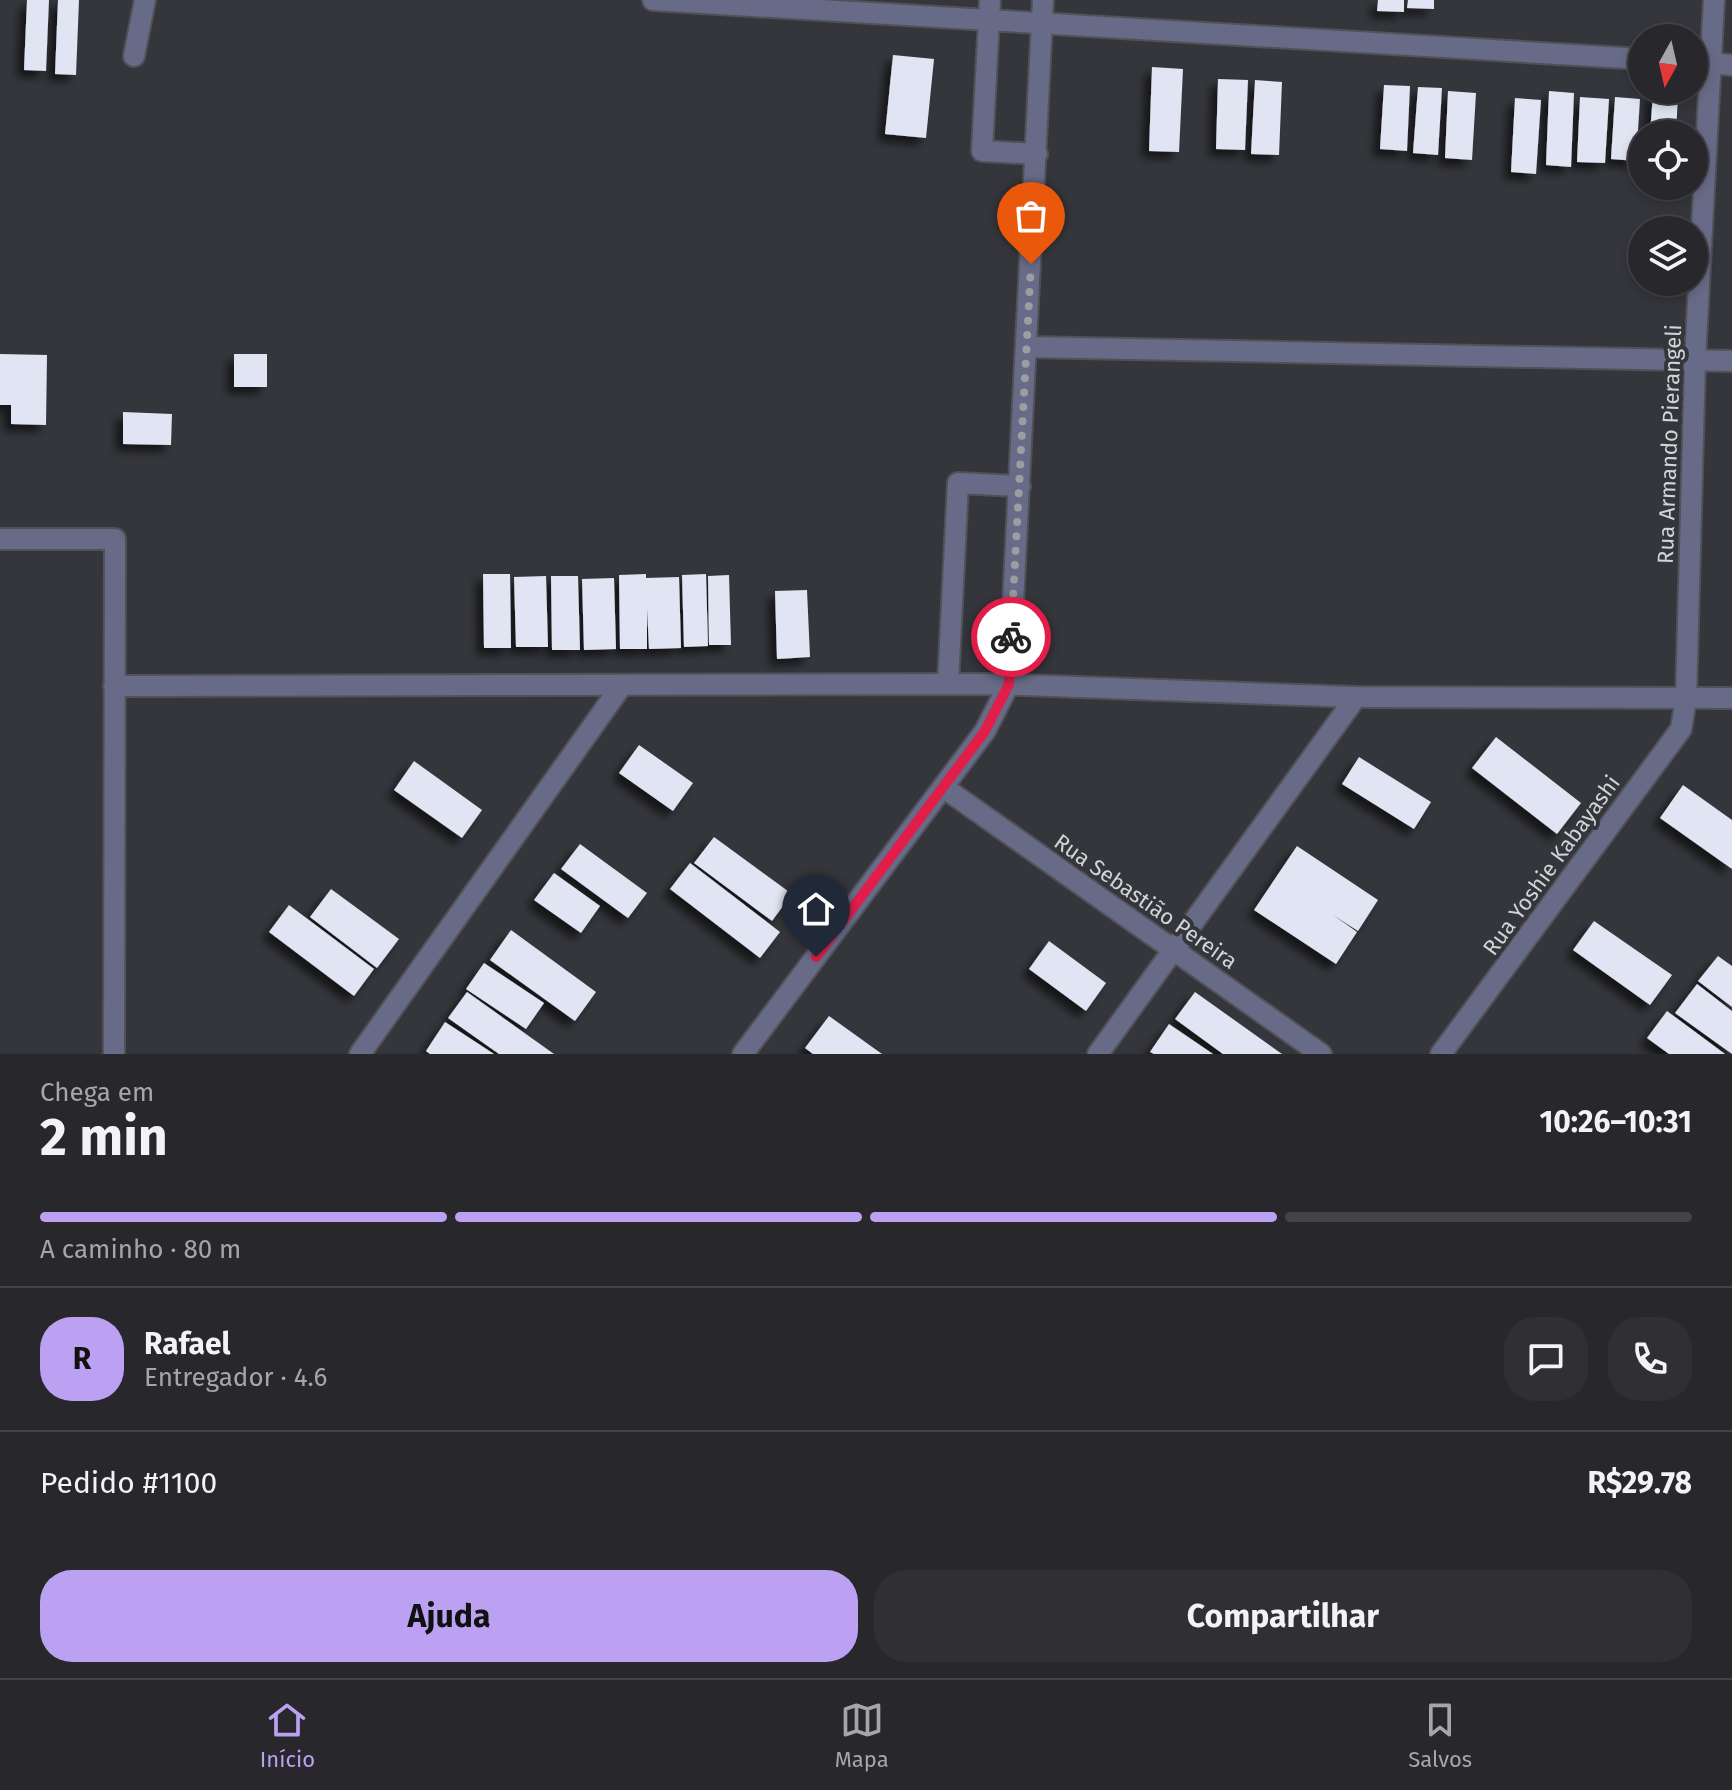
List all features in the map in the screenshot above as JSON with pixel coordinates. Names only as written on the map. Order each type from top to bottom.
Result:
[{"type":"street","points":[[134,56],[145,0]]},
{"type":"street","points":[[653,0],[990,10],[1043,23],[1628,58]]},
{"type":"street","points":[[743,1054],[985,731],[1009,684],[1043,0]]},
{"type":"street","name":"Rua Armando Pierangeli","points":[[1708,32],[1714,0]]},
{"type":"street","points":[[990,10],[982,151],[1037,154]]},
{"type":"street","points":[[1708,63],[1732,65]]},
{"type":"street","name":"Rua Armando Pierangeli","points":[[1686,699],[1701,104]]},
{"type":"street","points":[[1027,347],[1732,361]]},
{"type":"street","points":[[948,684],[958,483],[1020,486]]},
{"type":"street","points":[[0,539],[115,539],[114,1054]]},
{"type":"street","points":[[114,686],[1009,684],[1356,697],[1732,698]]},
{"type":"street","points":[[360,1054],[622,685]]},
{"type":"street","points":[[1098,1054],[1356,697]]},
{"type":"street","name":"Rua Yoshie Kabayashi","points":[[1441,1054],[1681,729],[1686,699]]},
{"type":"street","name":"Rua Sebastião Pereira","points":[[943,787],[1321,1054]]},
{"type":"building","points":[[27,0],[49,0],[46,71],[24,70]]},
{"type":"building","points":[[58,0],[79,0],[76,75],[55,74]]},
{"type":"building","points":[[1378,0],[1404,0],[1404,12],[1377,11]]},
{"type":"building","points":[[1408,0],[1434,0],[1434,9],[1407,8]]},
{"type":"building","points":[[893,55],[934,59],[926,138],[885,134]]},
{"type":"building","points":[[1152,67],[1183,69],[1179,152],[1149,151]]},
{"type":"building","points":[[1218,79],[1248,80],[1245,150],[1216,149]]},
{"type":"building","points":[[1255,80],[1282,82],[1279,155],[1251,154]]},
{"type":"building","points":[[1384,85],[1410,86],[1407,151],[1380,149]]},
{"type":"building","points":[[1418,87],[1442,88],[1438,155],[1413,153]]},
{"type":"building","points":[[1448,91],[1476,93],[1472,160],[1445,158]]},
{"type":"building","points":[[1549,91],[1574,93],[1571,167],[1546,165]]},
{"type":"building","points":[[1580,97],[1609,99],[1605,163],[1577,162]]},
{"type":"building","points":[[1615,97],[1628,98],[1628,104],[1640,104],[1639,120],[1628,120],[1628,160],[1611,159]]},
{"type":"building","points":[[1515,98],[1541,100],[1536,174],[1511,172]]},
{"type":"building","points":[[1652,104],[1678,104],[1677,120],[1651,120]]},
{"type":"building","points":[[0,354],[47,355],[46,425],[11,424],[11,405],[0,405]]},
{"type":"building","points":[[234,354],[267,354],[267,387],[234,387]]},
{"type":"building","points":[[123,412],[172,414],[171,445],[123,444]]},
{"type":"building","points":[[483,574],[510,574],[511,648],[484,648]]},
{"type":"building","points":[[646,574],[646,578],[679,577],[681,648],[649,649],[647,608],[647,649],[620,649],[619,575]]},
{"type":"building","points":[[706,574],[708,646],[684,647],[682,575]]},
{"type":"building","points":[[729,575],[731,645],[709,645],[708,576]]},
{"type":"building","points":[[546,576],[548,647],[516,647],[514,577]]},
{"type":"building","points":[[551,576],[578,576],[580,650],[552,650]]},
{"type":"building","points":[[614,578],[616,649],[584,650],[582,579]]},
{"type":"building","points":[[807,590],[810,657],[777,659],[775,591]]},
{"type":"building","points":[[1496,737],[1581,803],[1557,834],[1472,768]]},
{"type":"building","points":[[639,745],[693,783],[673,811],[619,773]]},
{"type":"building","points":[[1359,757],[1431,802],[1414,829],[1342,784]]},
{"type":"building","points":[[414,761],[482,810],[462,838],[394,790]]},
{"type":"building","points":[[1683,785],[1732,820],[1732,869],[1660,818]]},
{"type":"building","points":[[714,837],[792,894],[772,921],[694,863]]},
{"type":"building","points":[[580,844],[647,893],[628,918],[561,869]]},
{"type":"building","points":[[1297,846],[1378,900],[1358,931],[1333,915],[1357,932],[1336,964],[1254,910]]},
{"type":"building","points":[[690,863],[780,932],[760,958],[670,889]]},
{"type":"building","points":[[554,873],[600,906],[581,933],[534,900]]},
{"type":"building","points":[[331,889],[399,939],[377,968],[310,917]]},
{"type":"building","points":[[289,905],[374,969],[354,996],[269,932]]},
{"type":"building","points":[[1594,921],[1672,975],[1650,1005],[1573,950]]},
{"type":"building","points":[[511,930],[596,992],[575,1021],[490,960]]},
{"type":"building","points":[[1049,941],[1106,983],[1086,1011],[1029,969]]},
{"type":"building","points":[[1718,956],[1732,966],[1732,1007],[1698,981]]},
{"type":"building","points":[[484,963],[544,1003],[526,1029],[466,989]]},
{"type":"building","points":[[1697,984],[1732,1011],[1732,1054],[1675,1013]]},
{"type":"building","points":[[467,992],[554,1054],[499,1054],[448,1018]]},
{"type":"building","points":[[1195,992],[1282,1054],[1223,1054],[1175,1019]]},
{"type":"building","points":[[1667,1011],[1725,1054],[1669,1054],[1647,1038]]},
{"type":"building","points":[[829,1016],[882,1054],[813,1054],[805,1048]]},
{"type":"building","points":[[445,1022],[494,1054],[430,1054],[426,1051]]},
{"type":"building","points":[[1169,1024],[1213,1054],[1150,1052]]},
{"type":"way so far","points":[[1011,637],[1031,264]]},
{"type":"route","points":[[816,957],[985,731],[1009,684],[1011,637]]}]
